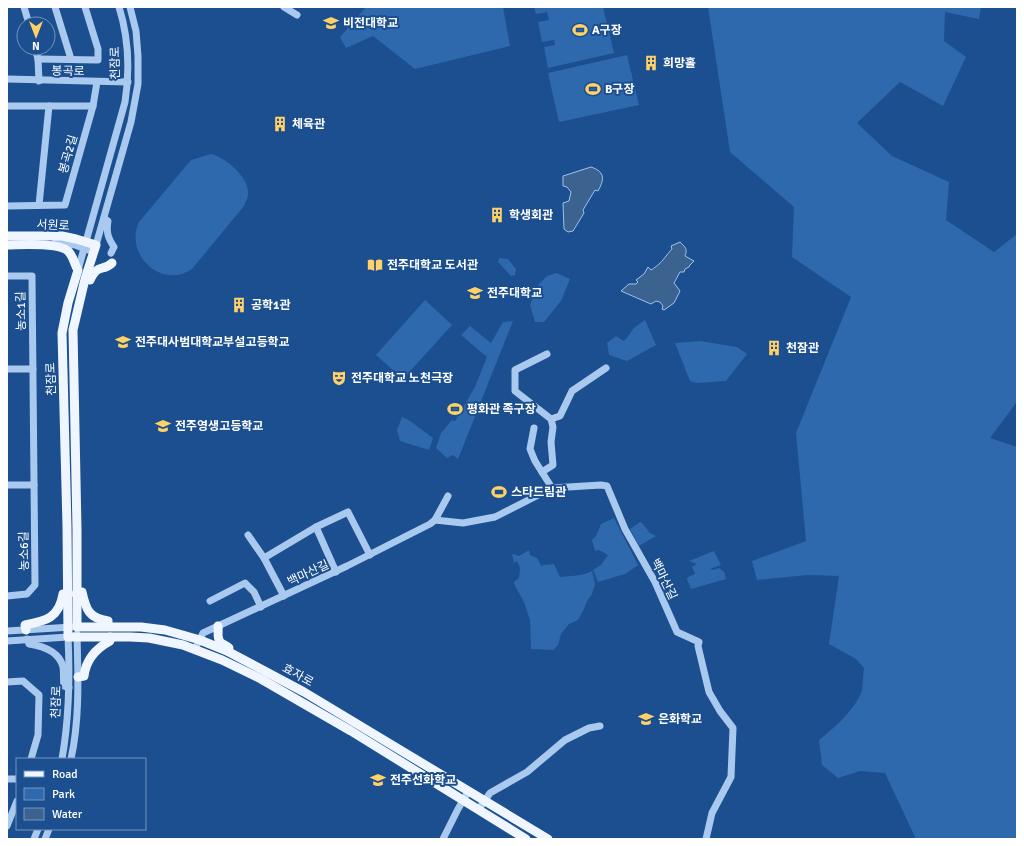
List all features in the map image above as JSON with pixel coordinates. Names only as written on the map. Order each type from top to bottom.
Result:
[{"type":"main road","name":"서원로","points":[[7,236],[62,236],[95,249]]},
{"type":"main road","name":"서원로","points":[[7,245],[43,244]]},
{"type":"main road","points":[[43,244],[67,250],[74,259],[75,266],[78,270]]},
{"type":"main road","name":"천잠로","points":[[73,637],[73,330],[85,279],[95,249]]},
{"type":"main road","points":[[85,279],[90,280],[93,273],[112,263]]},
{"type":"main road","name":"천잠로","points":[[73,593],[62,333],[68,303],[78,270]]},
{"type":"main road","points":[[26,635],[25,625],[44,621],[54,615],[62,601],[63,594],[82,592],[85,608],[91,614],[102,620],[108,621],[108,626]]},
{"type":"main road","points":[[218,626],[218,638],[221,643],[229,647],[227,651]]},
{"type":"main road","name":"효자로","points":[[73,627],[142,627],[165,630],[200,640],[227,651],[304,692],[402,750],[466,796],[479,809],[526,839]]},
{"type":"main road","name":"효자로","points":[[73,637],[149,638],[183,645],[222,660],[261,680],[466,796],[484,801],[548,839]]},
{"type":"main road","points":[[78,678],[84,676],[90,657],[102,645],[110,641],[110,637]]},
{"type":"street","points":[[55,7],[71,59]]},
{"type":"street","points":[[38,59],[98,60],[98,49],[85,7]]},
{"type":"street","name":"천잠로","points":[[78,270],[125,102],[128,82],[127,45],[126,32],[119,7]]},
{"type":"street","name":"천잠로","points":[[95,249],[131,122],[138,84],[136,31],[130,7]]},
{"type":"street","points":[[284,7],[297,15]]},
{"type":"street","points":[[37,56],[39,81]]},
{"type":"street","name":"봉곡로","points":[[7,80],[128,82]]},
{"type":"street","name":"봉곡2길","points":[[7,206],[65,205],[93,106],[97,82]]},
{"type":"street","points":[[7,106],[93,106]]},
{"type":"street","name":"봉곡2길","points":[[39,205],[49,106]]},
{"type":"street","points":[[104,218],[108,221],[108,238],[114,247],[111,253]]},
{"type":"street","name":"서원로","points":[[43,244],[47,242],[84,245]]},
{"type":"street","name":"농소1길","points":[[7,276],[32,276],[33,369]]},
{"type":"street","points":[[542,472],[553,465],[551,442],[553,427],[551,419],[514,391],[515,370],[547,354]]},
{"type":"street","points":[[551,419],[560,416],[572,391],[606,368]]},
{"type":"street","points":[[7,369],[33,369]]},
{"type":"street","name":"농소6길","points":[[7,596],[27,594],[35,585],[33,369]]},
{"type":"street","points":[[534,428],[530,449],[535,461],[552,488]]},
{"type":"street","points":[[7,485],[34,485]]},
{"type":"street","name":"백마산길","points":[[195,649],[203,633],[336,572],[430,524],[435,520],[463,524],[495,517],[552,488],[601,485],[607,486],[625,529],[655,582],[677,632],[699,642],[698,646],[709,692],[720,711],[733,728],[731,777],[712,813],[706,839]]},
{"type":"street","points":[[435,520],[448,496]]},
{"type":"street","points":[[264,558],[316,528],[348,512],[370,555]]},
{"type":"street","points":[[316,528],[336,572]]},
{"type":"street","points":[[248,535],[264,558],[284,596]]},
{"type":"street","points":[[210,601],[245,583],[254,592],[261,607]]},
{"type":"street","name":"효자로","points":[[7,641],[26,635],[73,627]]},
{"type":"street","name":"효자로","points":[[7,631],[26,635],[73,637]]},
{"type":"street","points":[[26,635],[29,644],[50,649],[54,653],[63,667],[64,686],[69,688]]},
{"type":"street","name":"천잠로","points":[[71,758],[76,732],[78,678],[73,637]]},
{"type":"street","name":"천잠로","points":[[62,758],[67,722],[73,637]]},
{"type":"street","points":[[7,682],[23,682],[39,695],[38,735],[31,758]]},
{"type":"street","points":[[479,809],[490,793],[527,772],[565,740],[589,728],[600,726]]},
{"type":"street","points":[[443,839],[466,796]]},
{"type":"street","points":[[8,821],[16,803]]},
{"type":"green space","points":[[366,7],[503,7],[510,46],[415,69],[373,36],[346,48],[340,37]]},
{"type":"green space","name":"A구장","points":[[534,7],[603,7],[614,53],[548,68],[544,47],[555,45],[554,40],[542,42],[538,22],[549,20],[547,12],[536,14]]},
{"type":"green space","points":[[708,7],[981,7],[979,19],[945,12],[944,41],[966,57],[943,106],[900,82],[857,123],[892,156],[949,182],[946,220],[994,252],[1017,234],[1016,403],[990,438],[1017,447],[1017,839],[916,839],[885,773],[860,771],[838,778],[822,765],[819,740],[850,711],[859,697],[863,685],[864,668],[856,659],[829,644],[839,576],[807,575],[757,580],[752,561],[806,541],[796,433],[851,297],[792,257],[794,207],[730,152]]},
{"type":"green space","name":"B구장","points":[[627,55],[639,105],[559,122],[548,73]]},
{"type":"green space","points":[[211,154],[229,163],[244,179],[247,185],[248,193],[244,206],[192,269],[180,274],[169,275],[158,272],[148,265],[141,256],[137,246],[136,234],[139,222],[191,160]]},
{"type":"green space","points":[[499,258],[508,259],[516,269],[515,275],[511,276],[498,262]]},
{"type":"green space","points":[[556,273],[570,279],[561,301],[544,322],[535,322],[530,305],[539,284],[547,276]]},
{"type":"green space","points":[[425,300],[452,325],[403,379],[376,355]]},
{"type":"green space","points":[[645,320],[656,345],[627,361],[609,355],[607,343],[616,336],[624,341],[634,328]]},
{"type":"green space","points":[[513,321],[458,459],[453,455],[447,458],[436,448],[441,433],[452,420],[455,421],[475,387],[487,357],[461,335],[470,326],[491,343],[503,322]]},
{"type":"green space","points":[[700,341],[737,347],[747,354],[726,381],[697,383],[690,381],[675,343]]},
{"type":"green space","name":"평화관 족구장","points":[[457,402],[461,405],[453,416],[448,413]]},
{"type":"green space","points":[[402,417],[433,438],[429,450],[400,441],[397,430]]},
{"type":"green space","points":[[614,518],[638,565],[625,574],[598,582],[593,570],[601,565],[608,555],[599,550],[595,551],[592,540],[596,536],[601,524]]},
{"type":"green space","points":[[640,522],[650,533],[656,536],[639,546],[630,529]]},
{"type":"green space","points":[[529,550],[530,555],[537,558],[542,567],[543,565],[554,564],[560,577],[580,575],[592,571],[595,584],[592,594],[578,620],[569,624],[561,634],[558,645],[553,650],[531,649],[530,620],[524,602],[514,584],[514,582],[519,578],[520,568],[517,561],[514,563],[512,554],[519,556]]},
{"type":"green space","points":[[714,551],[721,565],[710,569],[713,570],[719,568],[724,572],[726,579],[691,589],[687,579],[695,574],[692,567],[697,564],[689,561]]},
{"type":"water","points":[[591,167],[599,171],[602,177],[602,183],[598,191],[595,190],[573,231],[568,232],[564,229],[563,203],[569,201],[571,192],[567,187],[563,186],[563,176]]},
{"type":"water","points":[[680,242],[686,248],[685,256],[694,261],[685,269],[684,272],[680,272],[674,283],[680,291],[674,303],[664,310],[662,309],[663,306],[660,302],[656,301],[651,304],[621,291],[629,284],[636,284],[638,282],[636,280],[644,274],[648,267],[651,270],[662,261],[672,249],[671,246]]},
{"type":"place","name":"비전대학교","points":[[331,23]]},
{"type":"place","name":"A구장","points":[[580,30]]},
{"type":"place","name":"희망홀","points":[[651,63]]},
{"type":"place","name":"B구장","points":[[593,89]]},
{"type":"place","name":"체육관","points":[[280,124]]},
{"type":"place","name":"학생회관","points":[[497,215]]},
{"type":"place","name":"전주대학교 도서관","points":[[375,265]]},
{"type":"place","name":"전주대학교","points":[[475,293]]},
{"type":"place","name":"공학1관","points":[[239,305]]},
{"type":"place","name":"전주대사범대학교부설고등학교","points":[[123,342]]},
{"type":"place","name":"천잠관","points":[[774,348]]},
{"type":"place","name":"전주대학교 노천극장","points":[[339,378]]},
{"type":"place","name":"평화관 족구장","points":[[455,409]]},
{"type":"place","name":"전주영생고등학교","points":[[163,426]]},
{"type":"place","name":"스타드림관","points":[[499,492]]},
{"type":"place","name":"은화학교","points":[[646,719]]},
{"type":"place","name":"전주선화학교","points":[[378,780]]}]
